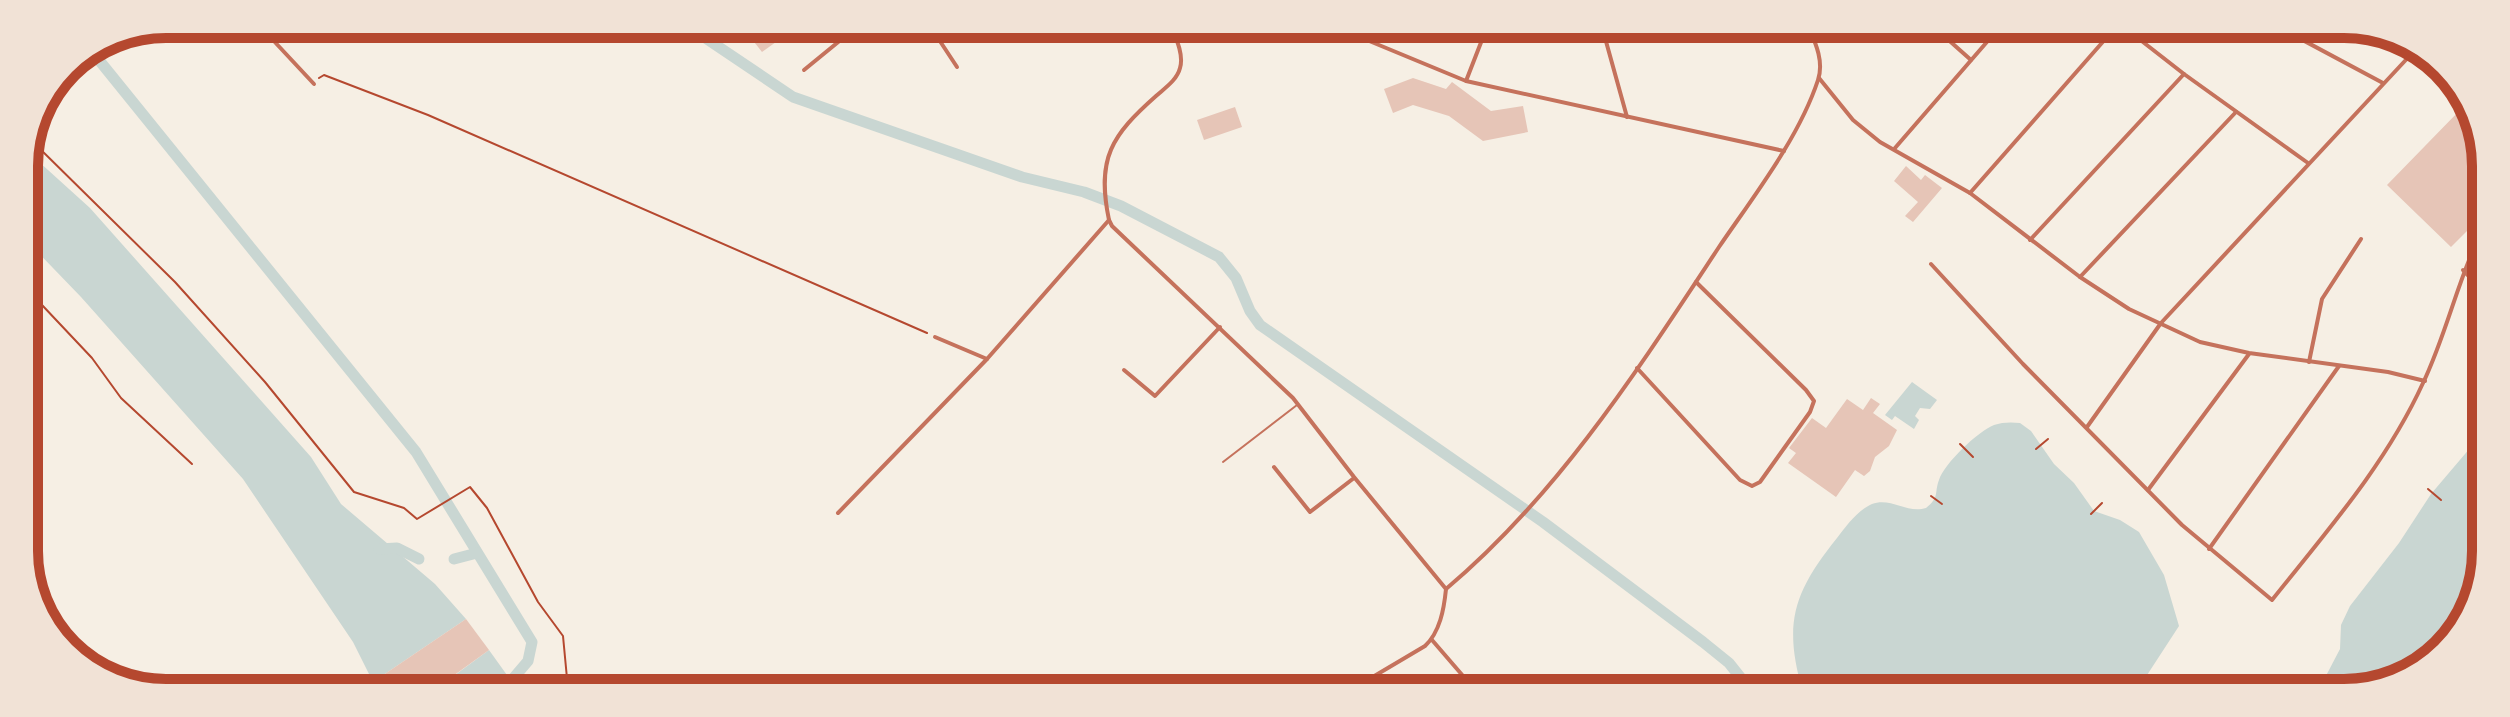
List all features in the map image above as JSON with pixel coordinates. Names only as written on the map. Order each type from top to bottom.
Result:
[{"type":"street","points":[[271,38],[313,83]]},
{"type":"street","points":[[804,70],[843,38]]},
{"type":"street","points":[[938,38],[957,67]]},
{"type":"street","points":[[1175,38],[1180,52],[1180,68],[1171,82],[1126,124],[1113,142],[1106,170],[1112,226],[1298,404],[1446,589]]},
{"type":"street","points":[[1358,38],[1466,81],[1784,151]]},
{"type":"street","points":[[1466,81],[1483,38]]},
{"type":"street","points":[[1605,38],[1627,117]]},
{"type":"street","points":[[1369,679],[1432,640],[1440,620],[1446,589],[1538,497],[1637,368],[1784,151],[1819,78],[1820,61],[1812,38]]},
{"type":"street","points":[[1946,38],[1971,60]]},
{"type":"street","points":[[1895,148],[1990,38]]},
{"type":"street","points":[[1970,193],[2106,38]]},
{"type":"street","points":[[2138,38],[2308,163]]},
{"type":"street","points":[[2299,38],[2383,83]]},
{"type":"street","points":[[2087,428],[2161,323],[2409,56]]},
{"type":"street","points":[[2030,240],[2184,74]]},
{"type":"street","points":[[1819,78],[1853,120],[1880,142],[1970,193],[2080,277],[2129,309],[2200,342],[2249,353],[2388,372],[2425,381]]},
{"type":"street","points":[[2080,277],[2236,112]]},
{"type":"street","points":[[838,513],[987,359],[1109,217]]},
{"type":"street","points":[[2309,362],[2322,299],[2361,239]]},
{"type":"street","points":[[1931,264],[2148,490],[2209,549],[2272,600],[2374,470],[2404,423],[2425,381],[2472,251]]},
{"type":"street","points":[[2463,270],[2472,279]]},
{"type":"street","points":[[1637,368],[1740,480],[1752,486],[1760,482],[1810,412],[1814,401],[1696,282]]},
{"type":"street","points":[[1124,370],[1155,396],[1220,327]]},
{"type":"street","points":[[935,337],[987,359]]},
{"type":"street","points":[[2148,490],[2249,353]]},
{"type":"street","points":[[2209,549],[2339,366]]},
{"type":"street","points":[[1274,467],[1310,512],[1354,477]]},
{"type":"street","points":[[1432,640],[1466,679]]},
{"type":"lane","points":[[1223,462],[1298,404]]},
{"type":"path","points":[[313,83],[324,75],[428,115],[935,337]]},
{"type":"path","points":[[40,148],[175,282],[265,382],[354,492],[404,508],[417,519],[470,487],[487,508],[538,602],[563,636],[567,679]]},
{"type":"path","points":[[38,301],[92,358],[121,398],[192,464]]},
{"type":"path","points":[[2036,449],[2048,439]]},
{"type":"path","points":[[1960,444],[1973,457]]},
{"type":"path","points":[[2428,489],[2441,500]]},
{"type":"path","points":[[1931,496],[1942,504]]},
{"type":"path","points":[[2091,514],[2102,503]]},
{"type":"shaded area","points":[[38,161],[90,208],[311,457],[341,504],[435,584],[466,619],[377,679],[372,679],[353,642],[243,479],[38,252]]},
{"type":"shaded area","points":[[1912,382],[1937,400],[1930,409],[1920,408],[1915,416],[1919,420],[1914,429],[1895,416],[1892,420],[1885,415]]},
{"type":"shaded area","points":[[2007,422],[2020,423],[2031,431],[2094,511],[2120,520],[2139,532],[2164,575],[2179,626],[2144,679],[1800,679],[1794,647],[1796,610],[1810,576],[1844,528],[1857,514],[1879,502],[1912,509],[1926,508],[1935,498],[1942,473],[1954,457],[1987,428]]},
{"type":"shaded area","points":[[2472,446],[2471,568],[2455,615],[2428,647],[2393,669],[2369,677],[2324,679],[2340,649],[2341,625],[2350,606],[2399,543],[2431,494]]},
{"type":"shaded area","points":[[489,650],[510,679],[450,679]]},
{"type":"building","points":[[751,38],[782,38],[762,52]]},
{"type":"building","points":[[2432,74],[2446,88],[2453,99],[2430,76]]},
{"type":"building","points":[[1413,78],[1446,89],[1452,82],[1491,111],[1523,106],[1528,132],[1483,141],[1449,116],[1413,105],[1393,113],[1384,89]]},
{"type":"building","points":[[1235,107],[1242,127],[1204,140],[1197,120]]},
{"type":"building","points":[[2459,111],[2470,141],[2472,226],[2451,247],[2387,185]]},
{"type":"building","points":[[1906,166],[1921,180],[1925,175],[1942,188],[1913,222],[1905,216],[1918,202],[1894,181]]},
{"type":"building","points":[[1871,398],[1880,404],[1873,413],[1897,430],[1889,446],[1875,457],[1870,471],[1864,476],[1855,470],[1836,497],[1788,463],[1796,453],[1789,448],[1812,418],[1826,428],[1847,399],[1863,410]]},
{"type":"building","points":[[466,619],[489,650],[449,679],[377,679]]},
{"type":"waterway","points":[[705,38],[793,97],[1022,177],[1084,192],[1121,206],[1219,257],[1236,278],[1250,311],[1260,325],[1543,522],[1703,642],[1729,663],[1742,679]]},
{"type":"waterway","points":[[98,58],[416,452],[532,642],[528,661],[513,679]]},
{"type":"waterway","points":[[379,549],[397,548],[419,559]]},
{"type":"waterway","points":[[454,559],[477,553]]}]
